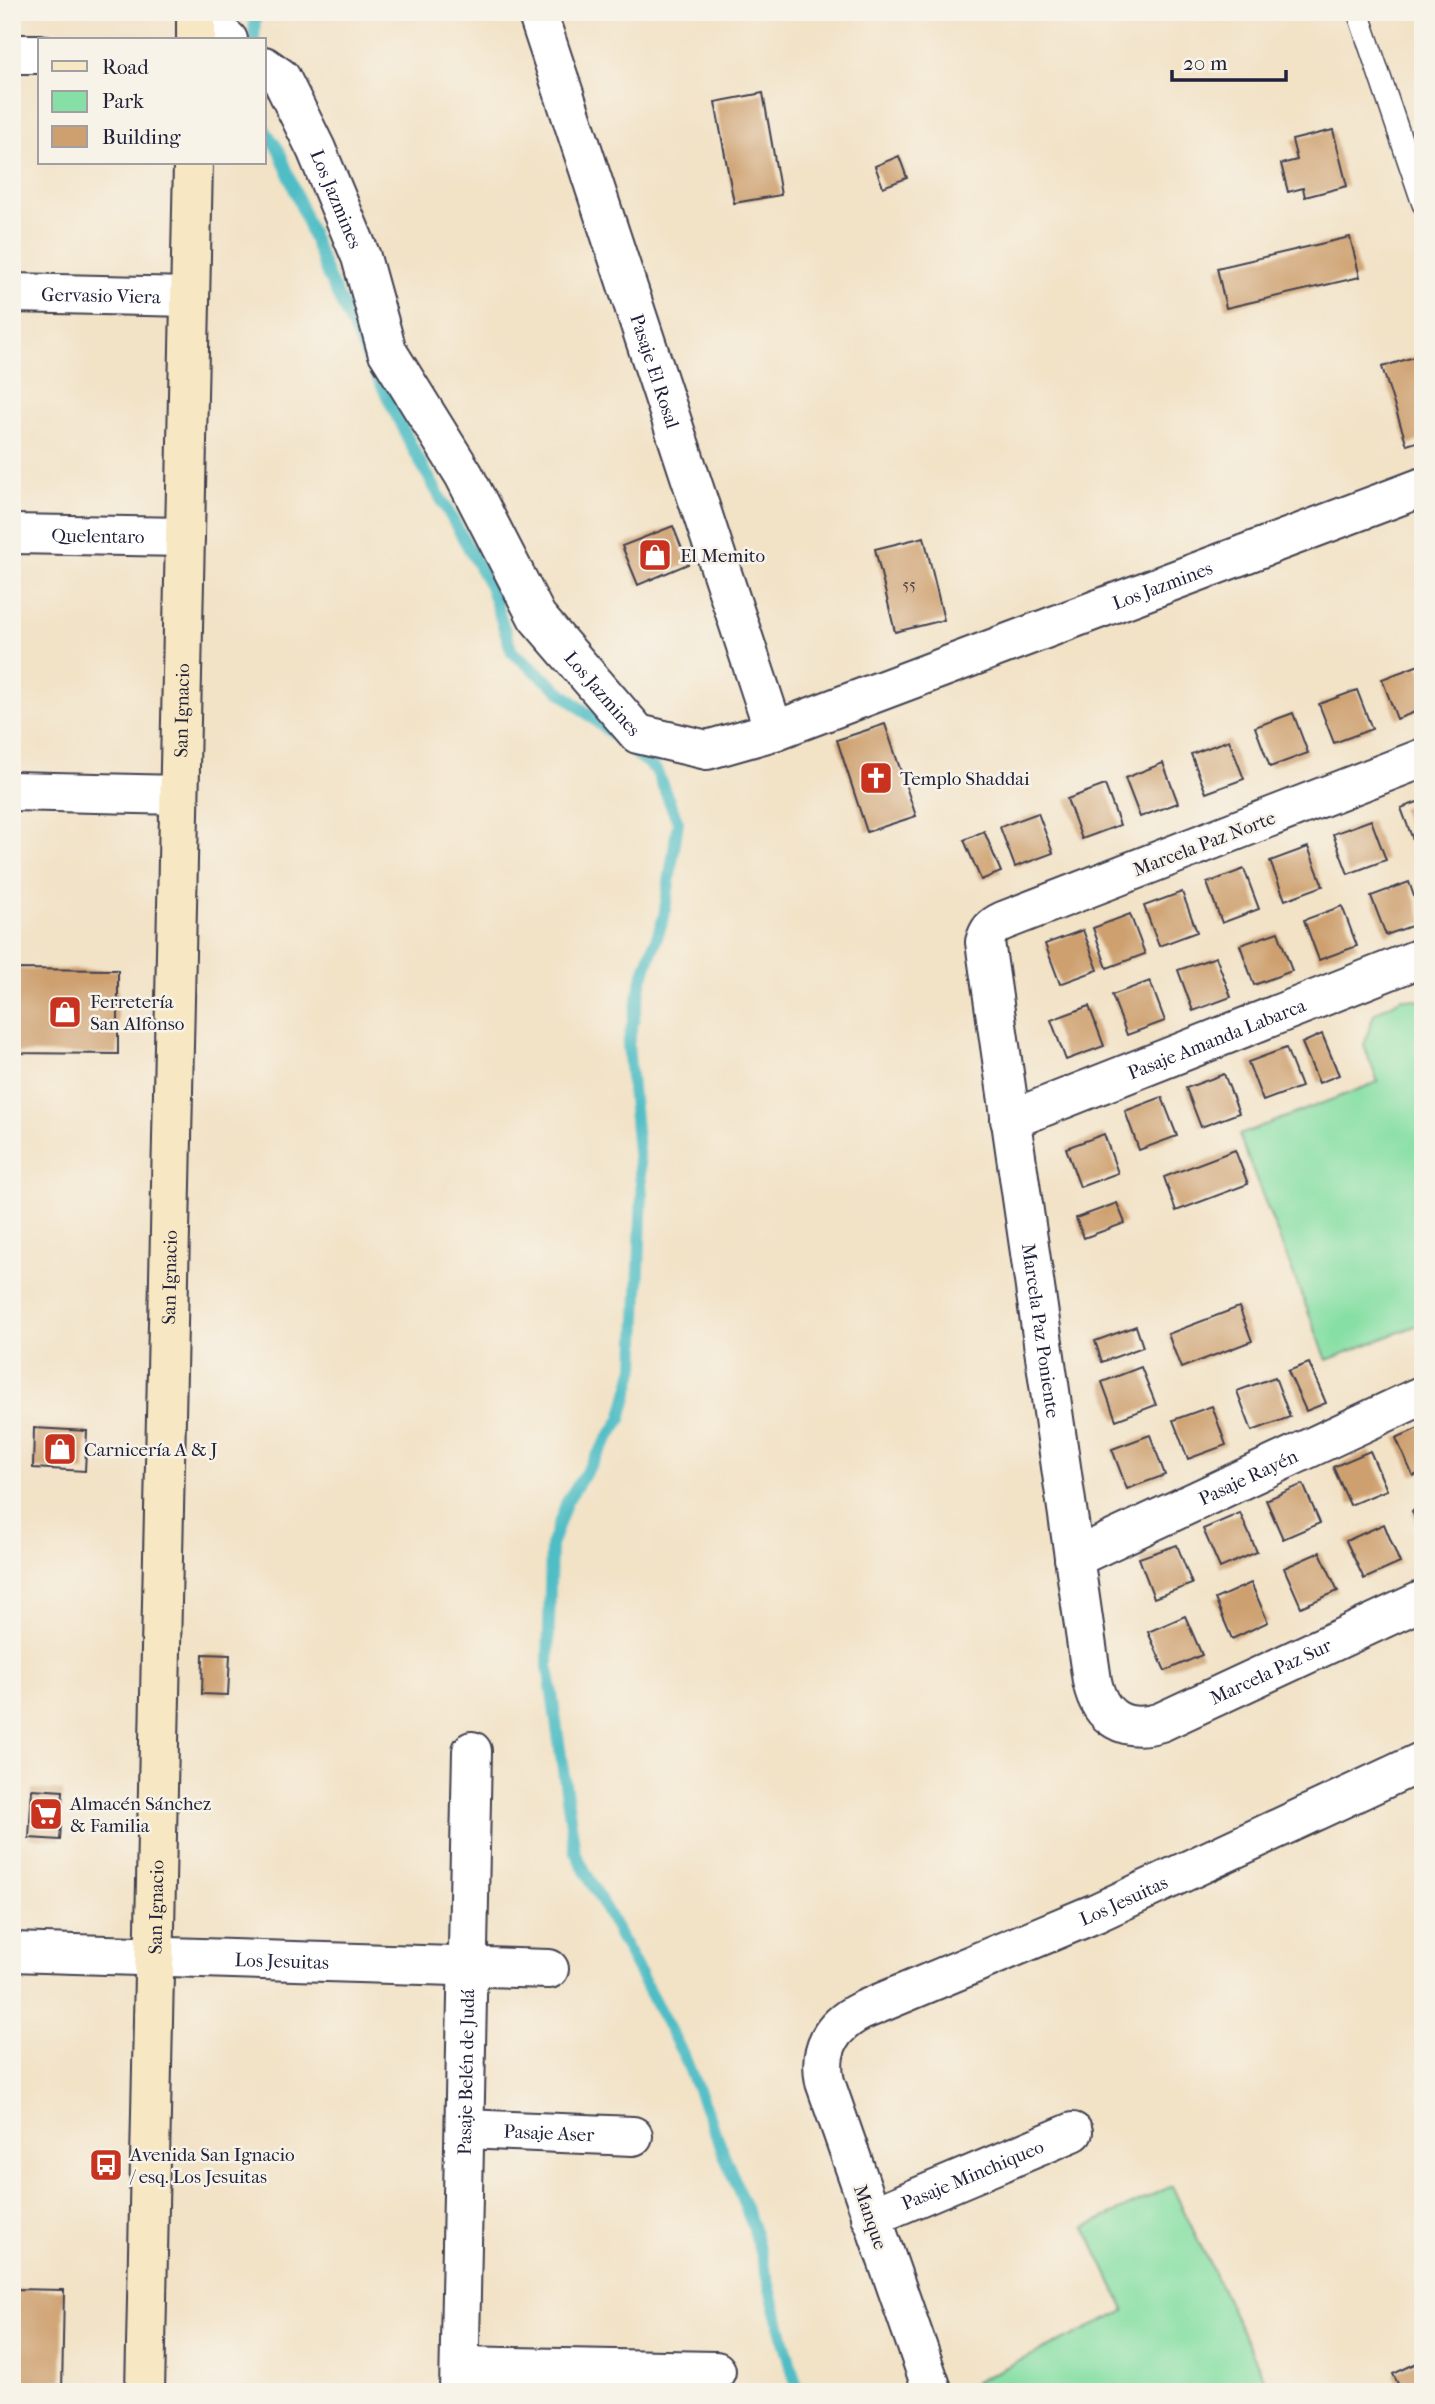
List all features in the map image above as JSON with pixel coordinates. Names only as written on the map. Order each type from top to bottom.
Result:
[{"type":"main road","name":"San Ignacio","points":[[145,2392],[193,164]]},
{"type":"street","name":"Pasaje El Rosal","points":[[537,12],[774,731]]},
{"type":"street","points":[[196,23],[224,38]]},
{"type":"street","points":[[12,54],[38,54]]},
{"type":"street","name":"Los Jazmines","points":[[270,71],[281,78],[316,149],[360,257],[387,351],[464,475],[537,617],[638,734],[707,750],[774,731],[1423,487]]},
{"type":"street","name":"Gervasio Viera","points":[[12,293],[190,297]]},
{"type":"street","name":"Quelentaro","points":[[12,534],[185,537]]},
{"type":"street","name":"Marcela Paz Norte","points":[[988,933],[994,925],[1003,921],[1423,758]]},
{"type":"street","points":[[12,791],[179,795]]},
{"type":"street","name":"Marcela Paz Poniente","points":[[988,933],[985,951],[1096,1697],[1104,1710],[1115,1720]]},
{"type":"street","name":"Pasaje Amanda Labarca","points":[[1010,1121],[1423,957]]},
{"type":"street","name":"Pasaje Rayén","points":[[1074,1558],[1423,1395]]},
{"type":"street","name":"Marcela Paz Sur","points":[[1115,1720],[1130,1726],[1146,1726],[1161,1721],[1423,1600]]},
{"type":"street","name":"Pasaje Belén de Judá","points":[[460,2379],[472,1751]]},
{"type":"street","name":"Los Jesuitas","points":[[828,2040],[846,2018],[1129,1898],[1423,1761]]},
{"type":"street","name":"Los Jesuitas","points":[[12,1952],[549,1969]]},
{"type":"street","name":"Manque","points":[[828,2040],[823,2054],[825,2082],[933,2392]]},
{"type":"street","name":"Pasaje Aser","points":[[465,2129],[634,2136]]},
{"type":"street","name":"Pasaje Minchiqueo","points":[[871,2217],[1073,2132]]},
{"type":"street","points":[[460,2379],[716,2371]]},
{"type":"lane","points":[[1358,12],[1423,204]]},
{"type":"green space","points":[[1402,998],[1423,1001],[1423,1323],[1327,1360],[1239,1135],[1378,1082],[1364,1046],[1374,1014]]},
{"type":"green space","points":[[1172,2186],[1271,2392],[980,2392],[975,2382],[1125,2311],[1085,2227]]},
{"type":"building","points":[[763,93],[781,195],[734,203],[715,102]]},
{"type":"building","points":[[1333,130],[1347,186],[1305,197],[1303,188],[1288,192],[1281,164],[1297,160],[1292,140]]},
{"type":"building","points":[[899,156],[907,178],[883,187],[875,166]]},
{"type":"building","points":[[1350,237],[1360,277],[1226,308],[1217,268]]},
{"type":"building","points":[[1423,354],[1423,440],[1407,445],[1382,367]]},
{"type":"building","name":"El Memito","points":[[673,526],[688,564],[638,585],[622,546]]},
{"type":"building","points":[[924,537],[944,620],[895,632],[875,549]]},
{"type":"building","points":[[1419,665],[1423,674],[1423,709],[1397,719],[1382,679]]},
{"type":"building","points":[[1357,690],[1372,729],[1334,743],[1319,704]]},
{"type":"building","points":[[1293,713],[1308,753],[1270,767],[1255,727]]},
{"type":"building","name":"Templo Shaddai","points":[[885,724],[916,816],[867,832],[837,740]]},
{"type":"building","points":[[1229,740],[1244,779],[1206,793],[1191,754]]},
{"type":"building","points":[[1163,763],[1178,803],[1140,817],[1125,778]]},
{"type":"building","points":[[1105,785],[1120,825],[1082,839],[1067,799]]},
{"type":"building","points":[[1423,800],[1423,845],[1416,848],[1401,808]]},
{"type":"building","points":[[1038,813],[1053,853],[1015,867],[1000,827]]},
{"type":"building","points":[[1371,820],[1386,860],[1348,874],[1333,834]]},
{"type":"building","points":[[984,831],[1001,872],[981,880],[964,840]]},
{"type":"building","points":[[1308,847],[1323,886],[1285,900],[1270,861]]},
{"type":"building","points":[[1244,869],[1259,909],[1222,923],[1207,883]]},
{"type":"building","points":[[1409,882],[1423,922],[1386,935],[1371,896]]},
{"type":"building","points":[[1182,892],[1197,932],[1159,946],[1144,906]]},
{"type":"building","points":[[1342,906],[1357,946],[1319,960],[1304,920]]},
{"type":"building","points":[[1130,914],[1145,954],[1107,968],[1093,928]]},
{"type":"building","points":[[1083,930],[1098,970],[1060,984],[1045,944]]},
{"type":"building","points":[[1278,932],[1292,971],[1254,985],[1240,945]]},
{"type":"building","points":[[1216,957],[1231,997],[1193,1011],[1178,970]]},
{"type":"building","name":"Ferretería San Alfonso","points":[[12,969],[118,970],[118,1054],[12,1053]]},
{"type":"building","points":[[1150,981],[1165,1021],[1127,1035],[1112,995]]},
{"type":"building","points":[[1089,1006],[1104,1046],[1066,1060],[1051,1020]]},
{"type":"building","points":[[1322,1034],[1339,1075],[1319,1083],[1302,1043]]},
{"type":"building","points":[[1286,1048],[1301,1087],[1263,1101],[1248,1062]]},
{"type":"building","points":[[1224,1074],[1239,1113],[1201,1127],[1186,1088]]},
{"type":"building","points":[[1162,1097],[1177,1136],[1139,1150],[1125,1111]]},
{"type":"building","points":[[1104,1134],[1118,1173],[1080,1187],[1066,1148]]},
{"type":"building","points":[[1235,1150],[1248,1184],[1176,1211],[1164,1177]]},
{"type":"building","points":[[1117,1203],[1125,1223],[1084,1238],[1076,1218]]},
{"type":"building","points":[[1239,1307],[1252,1341],[1181,1368],[1168,1334]]},
{"type":"building","points":[[1136,1326],[1143,1347],[1102,1362],[1095,1341]]},
{"type":"building","points":[[1309,1363],[1326,1403],[1306,1411],[1288,1371]]},
{"type":"building","points":[[1141,1367],[1156,1405],[1116,1420],[1102,1382]]},
{"type":"building","points":[[1275,1377],[1290,1417],[1252,1431],[1237,1391]]},
{"type":"building","points":[[1212,1406],[1226,1445],[1188,1459],[1173,1420]]},
{"type":"building","points":[[1423,1426],[1423,1472],[1413,1476],[1396,1438]]},
{"type":"building","name":"Carnicería A & J","points":[[34,1428],[87,1431],[85,1471],[33,1468]]},
{"type":"building","points":[[1150,1435],[1165,1475],[1127,1489],[1112,1449]]},
{"type":"building","points":[[1370,1451],[1387,1490],[1350,1505],[1333,1467]]},
{"type":"building","points":[[1303,1484],[1320,1523],[1283,1539],[1266,1500]]},
{"type":"building","points":[[1423,1507],[1423,1536],[1412,1511]]},
{"type":"building","points":[[1240,1513],[1257,1552],[1220,1568],[1203,1529]]},
{"type":"building","points":[[1384,1524],[1400,1563],[1364,1579],[1346,1541]]},
{"type":"building","points":[[1177,1545],[1192,1584],[1154,1598],[1139,1558]]},
{"type":"building","points":[[1320,1552],[1338,1591],[1301,1607],[1284,1568]]},
{"type":"building","points":[[1251,1583],[1268,1622],[1232,1639],[1215,1599]]},
{"type":"building","points":[[1185,1616],[1202,1655],[1165,1671],[1148,1632]]},
{"type":"building","points":[[203,1654],[230,1655],[228,1695],[202,1694]]},
{"type":"building","name":"Almacén Sánchez & Familia","points":[[32,1789],[63,1791],[60,1840],[29,1838]]},
{"type":"building","points":[[12,2289],[64,2290],[62,2392],[12,2392]]},
{"type":"building","points":[[1423,2360],[1423,2392],[1402,2392],[1393,2374]]},
{"type":"waterway","points":[[254,38],[255,12]]},
{"type":"waterway","points":[[266,132],[279,150],[328,276],[414,451],[490,586],[512,652],[656,770],[678,822],[664,917],[642,979],[628,1045],[642,1194],[635,1367],[621,1419],[567,1501],[551,1546],[548,1666],[575,1852],[685,2058],[753,2226],[798,2392]]},
{"type":"place","name":"El Memito","points":[[655,555]]},
{"type":"place","name":"Templo Shaddai","points":[[876,778]]},
{"type":"place","name":"Ferretería San Alfonso","points":[[65,1012]]},
{"type":"place","name":"Carnicería A & J","points":[[60,1449]]},
{"type":"place","name":"Almacén Sánchez & Familia","points":[[46,1814]]},
{"type":"place","name":"Avenida San Ignacio / esq. Los Jesuitas","points":[[106,2165]]}]
